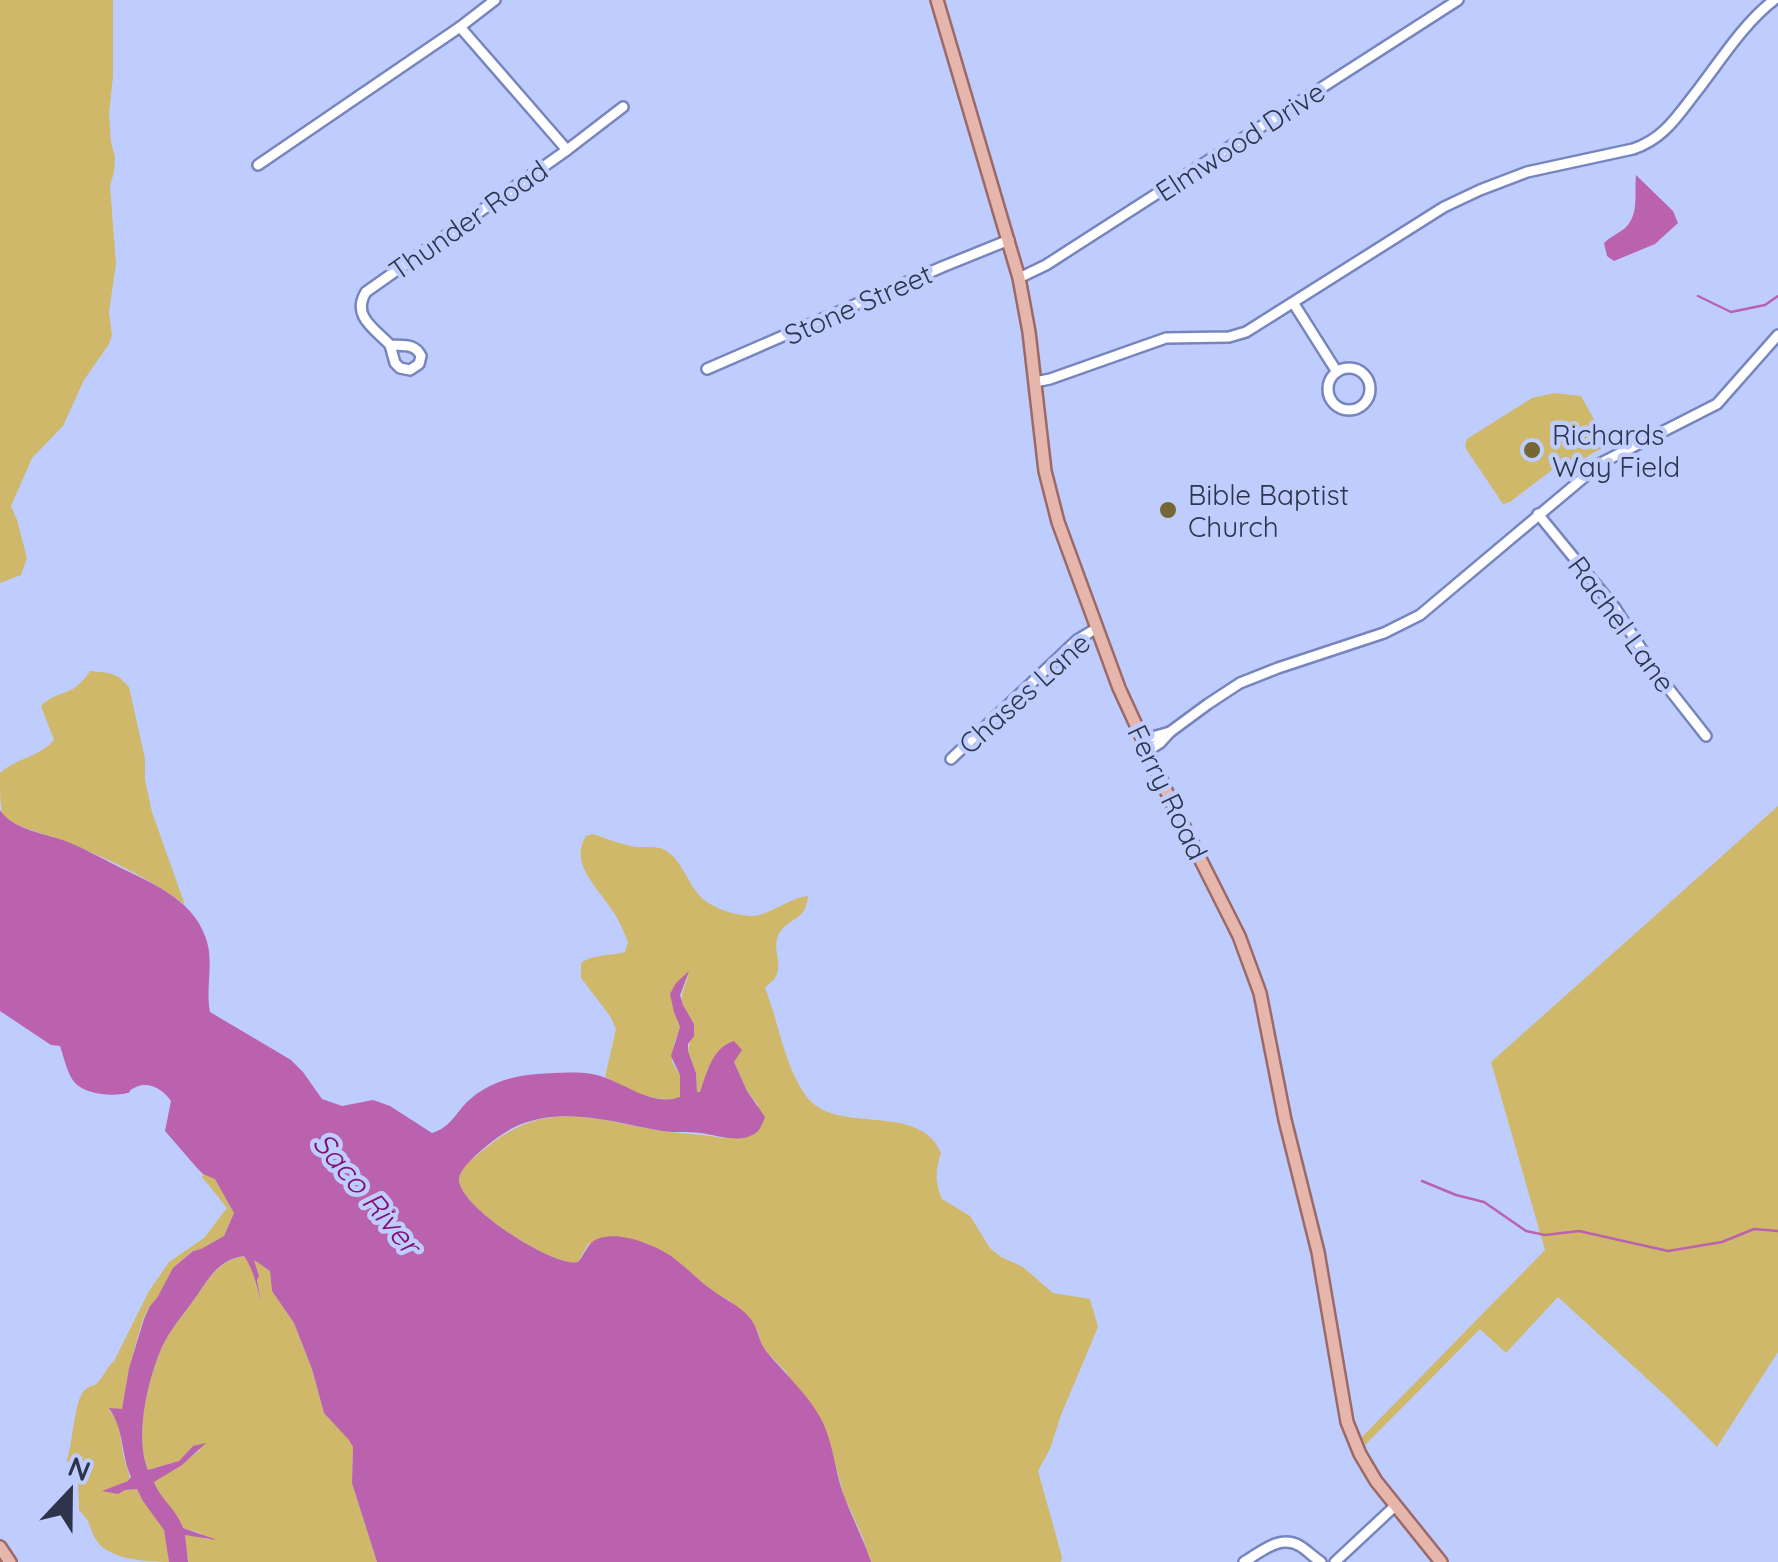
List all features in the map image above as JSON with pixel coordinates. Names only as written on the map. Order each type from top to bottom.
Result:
[{"type":"main road","name":"Ferry Road","points":[[937,0],[1019,278],[1052,504],[1145,745],[1235,927],[1255,976],[1318,1252],[1346,1422],[1365,1464],[1442,1562]]},
{"type":"main road","points":[[0,1547],[10,1562]]},
{"type":"street","points":[[258,165],[495,0]]},
{"type":"street","name":"Elmwood Drive","points":[[1019,278],[1046,265],[1458,0]]},
{"type":"street","points":[[1035,382],[1166,338],[1234,336],[1294,304],[1465,196],[1527,172],[1633,149],[1654,140],[1671,125],[1748,25],[1774,0]]},
{"type":"street","points":[[460,27],[567,150]]},
{"type":"street","name":"Thunder Road","points":[[390,345],[361,313],[360,303],[366,292],[623,107]]},
{"type":"street","name":"Stone Street","points":[[707,369],[1009,240]]},
{"type":"street","points":[[1294,304],[1336,372]]},
{"type":"street","points":[[1145,745],[1160,743],[1240,683],[1373,638],[1412,620],[1607,458],[1718,404],[1778,336]]},
{"type":"street","points":[[1351,368],[1364,375],[1370,394],[1361,406],[1342,410],[1330,400],[1328,386],[1336,372],[1351,368]]},
{"type":"street","name":"Rachel Lane","points":[[1538,514],[1615,608],[1666,686],[1706,736]]},
{"type":"street","name":"Chases Lane","points":[[952,759],[1078,640],[1097,628]]},
{"type":"street","points":[[1335,1562],[1395,1506]]},
{"type":"street","points":[[1244,1562],[1269,1546],[1286,1542],[1302,1547],[1320,1562]]},
{"type":"shaded area","points":[[0,0],[113,0],[109,114],[115,157],[110,186],[116,264],[109,344],[84,380],[63,426],[32,458],[11,506],[27,558],[21,575],[0,583]]},
{"type":"shaded area","name":"Richards Way Field","points":[[1554,393],[1581,396],[1608,445],[1561,476],[1552,470],[1503,504],[1468,452],[1467,439],[1532,398]]},
{"type":"shaded area","points":[[90,671],[119,677],[129,687],[152,812],[185,905],[117,864],[21,826],[2,813],[0,773],[54,740],[41,706],[78,685]]},
{"type":"shaded area","points":[[1778,806],[1778,1352],[1717,1447],[1558,1297],[1506,1353],[1480,1329],[1365,1445],[1362,1437],[1545,1250],[1491,1062]]},
{"type":"shaded area","points":[[593,834],[630,846],[668,852],[700,896],[730,912],[757,915],[808,896],[801,915],[779,934],[778,971],[765,988],[787,1057],[806,1096],[837,1115],[897,1122],[930,1137],[941,1153],[937,1176],[942,1199],[970,1216],[990,1248],[1023,1267],[1053,1293],[1090,1299],[1098,1327],[1038,1471],[1061,1562],[871,1562],[835,1463],[786,1372],[762,1347],[758,1331],[730,1301],[648,1244],[621,1238],[588,1244],[578,1262],[549,1255],[490,1219],[463,1191],[459,1179],[467,1163],[505,1134],[527,1123],[569,1116],[723,1138],[758,1105],[734,1062],[708,1068],[697,1093],[696,1073],[688,1051],[694,1024],[682,998],[689,972],[674,1012],[680,1027],[672,1062],[680,1075],[681,1097],[652,1097],[605,1077],[616,1029],[581,978],[581,963],[625,952],[628,942],[616,916],[583,867],[581,846],[586,836]]},
{"type":"shaded area","points":[[203,1174],[215,1178],[234,1213],[224,1236],[192,1251],[173,1269],[143,1319],[122,1409],[109,1410],[118,1425],[130,1480],[118,1486],[137,1489],[160,1523],[166,1535],[169,1562],[128,1558],[100,1545],[79,1510],[78,1479],[67,1460],[76,1412],[81,1395],[96,1384],[114,1361],[149,1291],[169,1262],[204,1238],[227,1208]]},
{"type":"shaded area","points":[[245,1256],[261,1300],[254,1260],[270,1271],[272,1291],[294,1323],[324,1413],[350,1440],[352,1483],[377,1562],[188,1562],[185,1535],[209,1540],[183,1528],[154,1482],[200,1450],[193,1446],[179,1461],[148,1470],[143,1425],[148,1391],[162,1347],[214,1272]]},
{"type":"water","points":[[1636,175],[1673,211],[1678,223],[1655,244],[1614,261],[1607,256],[1604,243],[1624,229],[1632,217]]},
{"type":"water","name":"Saco River","points":[[0,810],[22,827],[81,848],[180,902],[199,923],[208,945],[210,1012],[291,1060],[322,1099],[342,1106],[373,1100],[390,1106],[432,1133],[447,1125],[481,1091],[527,1075],[592,1074],[658,1099],[680,1097],[680,1075],[671,1056],[680,1027],[670,994],[689,971],[680,995],[694,1024],[688,1051],[696,1073],[697,1092],[715,1055],[734,1041],[742,1050],[734,1062],[765,1117],[757,1132],[734,1138],[573,1116],[537,1119],[494,1140],[466,1165],[459,1179],[463,1191],[490,1219],[549,1255],[578,1262],[597,1239],[615,1236],[635,1240],[671,1256],[745,1313],[766,1351],[820,1417],[841,1488],[871,1562],[377,1562],[352,1483],[353,1447],[324,1413],[294,1323],[272,1291],[270,1271],[254,1260],[261,1302],[244,1256],[226,1262],[214,1272],[176,1323],[162,1347],[148,1391],[142,1441],[148,1470],[179,1461],[193,1446],[206,1443],[182,1465],[154,1482],[183,1528],[217,1540],[185,1535],[188,1562],[169,1562],[164,1530],[137,1489],[118,1494],[102,1491],[131,1477],[118,1425],[109,1408],[122,1409],[144,1319],[173,1268],[193,1251],[224,1236],[234,1213],[215,1179],[203,1174],[165,1131],[171,1101],[164,1093],[146,1085],[116,1095],[85,1090],[72,1079],[60,1046],[51,1045],[0,1011]]},
{"type":"waterway","points":[[1698,296],[1731,312],[1765,305],[1778,296]]},
{"type":"waterway","points":[[1422,1181],[1484,1202],[1526,1231],[1545,1235],[1579,1231],[1668,1251],[1722,1242],[1754,1229],[1778,1231]]},
{"type":"place","name":"Richards Way Field","points":[[1532,450]]},
{"type":"place","name":"Bible Baptist Church","points":[[1168,510]]}]
